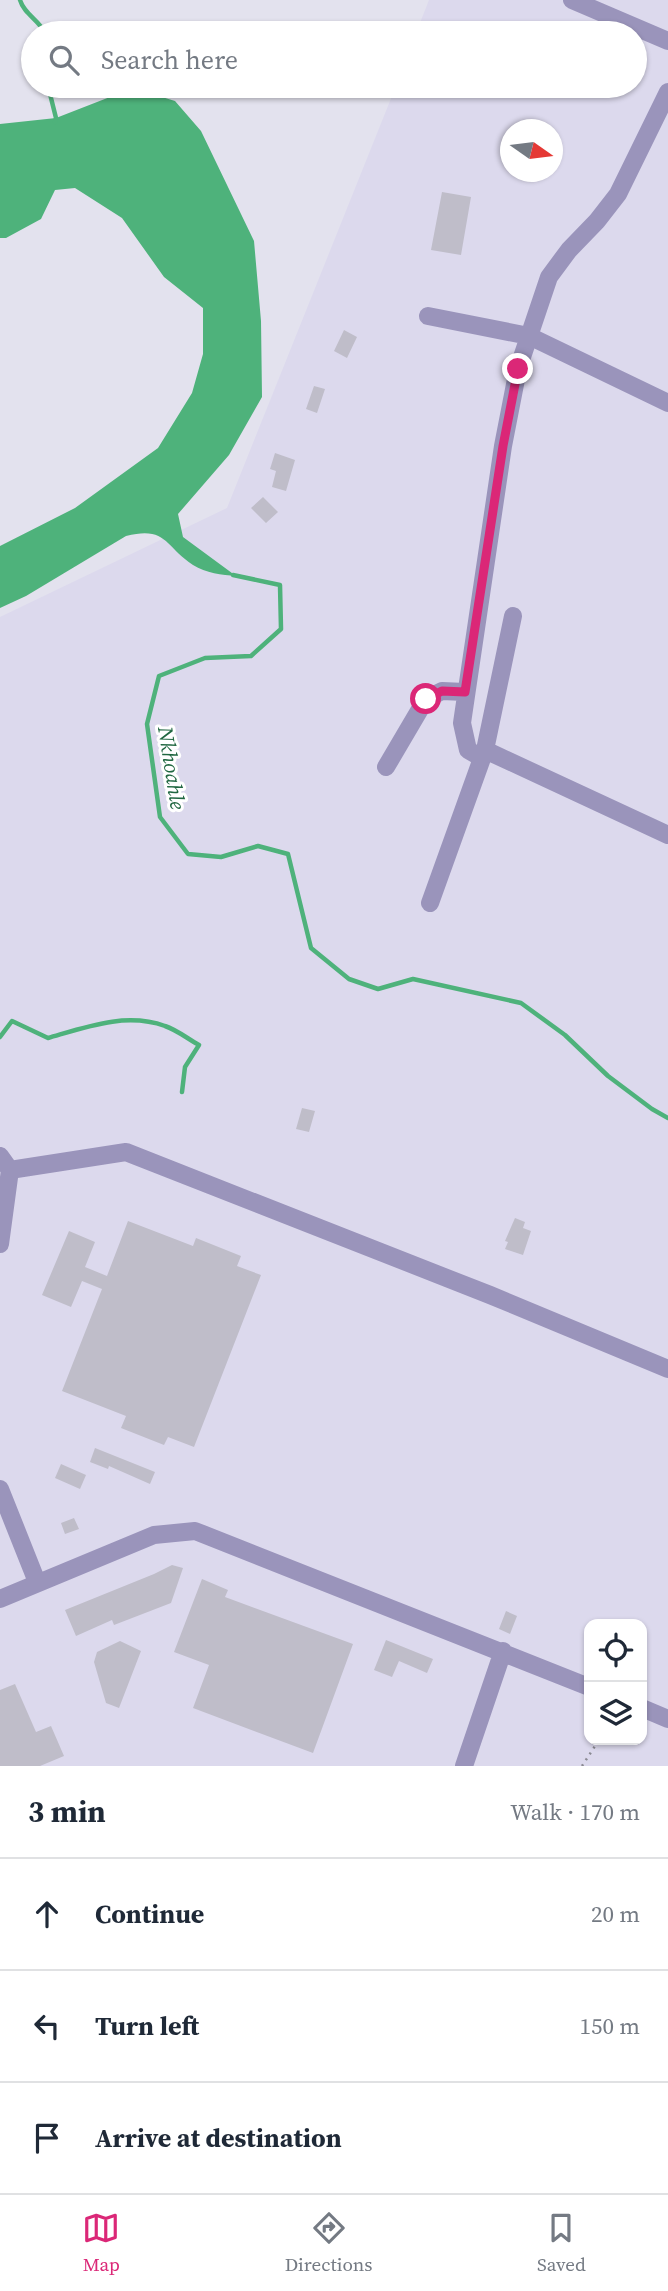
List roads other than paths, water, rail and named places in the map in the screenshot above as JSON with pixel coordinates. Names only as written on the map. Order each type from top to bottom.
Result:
[{"type":"street","points":[[572,0],[621,21]]},
{"type":"street","points":[[647,32],[668,41]]},
{"type":"street","points":[[668,92],[618,194],[569,250],[549,278],[518,369],[503,446],[462,723],[468,750],[484,754],[668,835]]},
{"type":"street","points":[[428,316],[530,336],[668,402]]},
{"type":"street","points":[[430,903],[484,754],[513,617]]},
{"type":"street","points":[[386,768],[426,699],[442,691],[465,692]]},
{"type":"street","points":[[0,1244],[5,1163],[126,1152],[477,1290],[668,1369]]},
{"type":"street","points":[[0,1489],[37,1581]]},
{"type":"street","points":[[0,1599],[37,1581],[154,1535],[195,1531],[584,1685]]},
{"type":"street","points":[[464,1766],[503,1651]]},
{"type":"street","points":[[647,1710],[667,1717]]},
{"type":"waterway","points":[[20,0],[36,21]]},
{"type":"waterway","points":[[51,98],[55,122]]},
{"type":"waterway","name":"Nkhoahle","points":[[233,575],[280,585],[281,629],[251,656],[205,658],[159,676],[147,724],[160,817],[188,854],[221,857],[258,846],[288,854],[311,948],[349,979],[378,989],[413,979],[521,1003],[565,1035],[608,1076],[668,1118]]},
{"type":"waterway","points":[[0,1037],[12,1021],[48,1038],[121,1021],[136,1020],[165,1026],[199,1045],[185,1067],[182,1092]]}]
